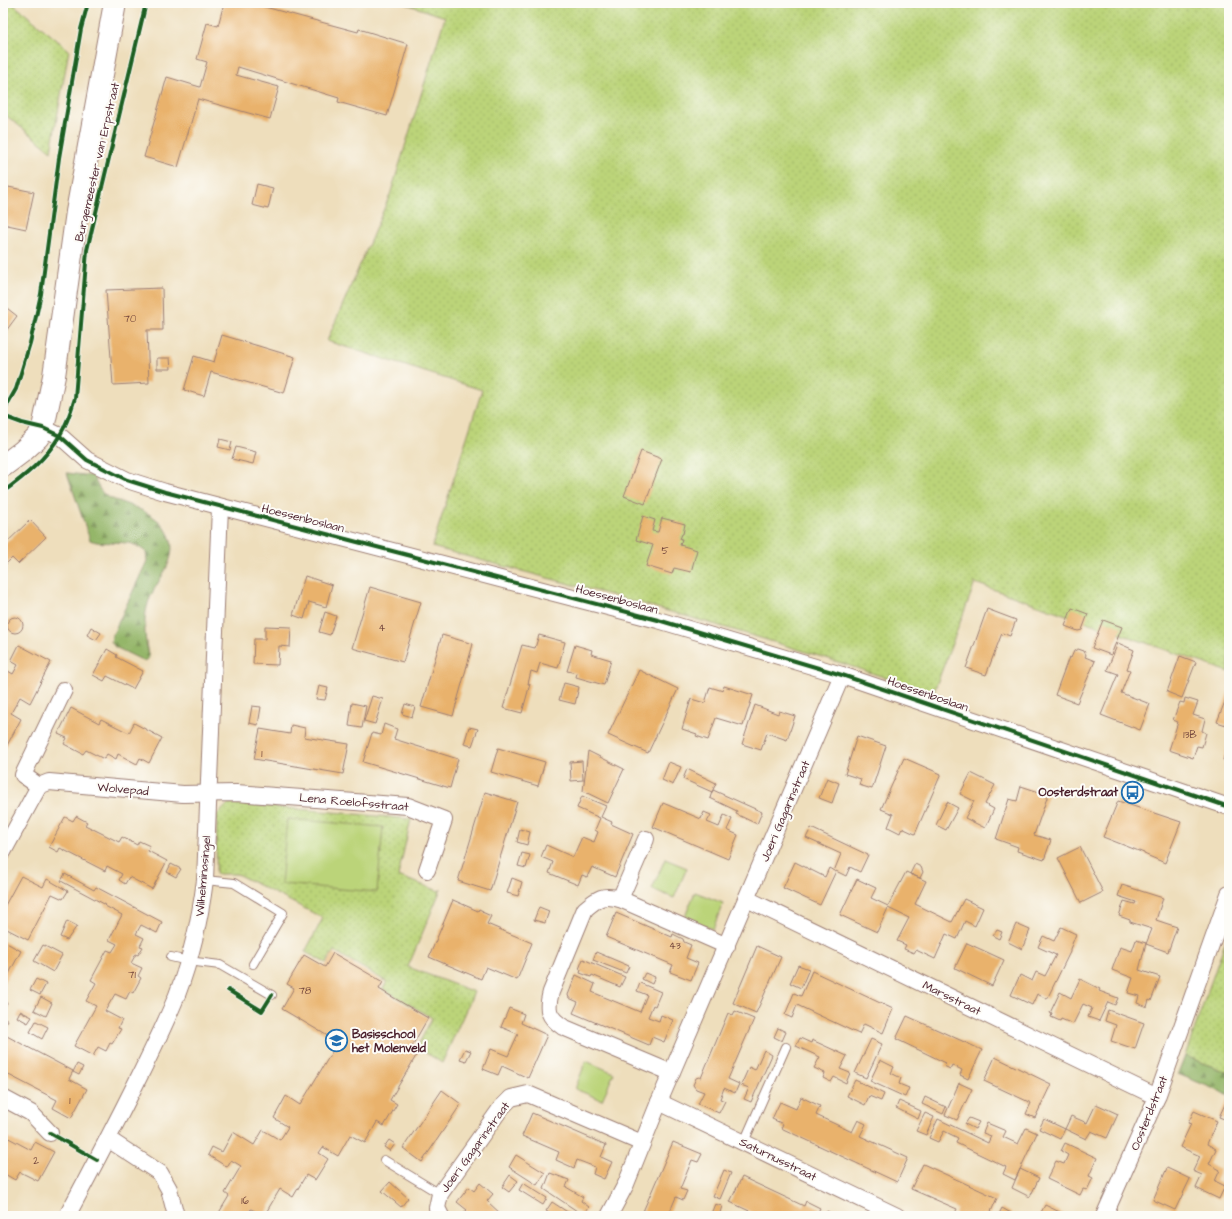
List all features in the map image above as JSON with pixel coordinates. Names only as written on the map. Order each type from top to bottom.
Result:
[{"type":"street","name":"Burgemeester van Erpstraat","points":[[3,466],[23,452],[38,437],[43,428],[54,376],[77,212],[115,3]]},
{"type":"street","name":"Hoessenboslaan","points":[[43,428],[60,436],[87,460],[127,480],[220,507],[658,620],[842,675],[1229,807]]},
{"type":"street","name":"Wilhelminasingel","points":[[67,1216],[108,1140],[177,994],[188,962],[200,914],[205,880],[220,507]]},
{"type":"street","name":"Joeri Gagarinstraat","points":[[609,1216],[626,1184],[659,1102],[842,675]]},
{"type":"street","points":[[3,852],[39,786],[23,775],[64,690]]},
{"type":"street","name":"Wolvepad","points":[[39,786],[49,782],[183,794],[209,793]]},
{"type":"street","name":"Lena Roelofsstraat","points":[[209,793],[236,793],[408,806],[444,820],[427,870]]},
{"type":"street","points":[[620,899],[646,839]]},
{"type":"street","name":"Oosterdstraat","points":[[1104,1216],[1157,1097],[1229,894]]},
{"type":"street","points":[[672,1073],[563,1027],[549,1014],[548,1003],[550,992],[585,908],[596,899],[608,896],[620,899],[727,946]]},
{"type":"street","name":"Marsstraat","points":[[747,899],[1157,1097]]},
{"type":"street","name":"Joeri Gagarinstraat","points":[[441,1216],[437,1208],[440,1194],[501,1108],[511,1098],[528,1094],[642,1143]]},
{"type":"street","points":[[3,1098],[31,1113],[50,1133]]},
{"type":"street","name":"Saturnusstraat","points":[[659,1102],[897,1216]]},
{"type":"street","points":[[108,1140],[160,1173],[169,1188],[176,1216]]},
{"type":"lane","points":[[205,880],[234,883],[283,913],[253,964]]},
{"type":"lane","points":[[171,957],[188,962],[220,965],[272,995]]},
{"type":"lane","points":[[744,1142],[786,1047]]},
{"type":"lane","points":[[384,1160],[440,1194]]},
{"type":"green space","points":[[3,3],[12,3],[69,50],[51,151],[3,113]]},
{"type":"green space","points":[[403,3],[1229,3],[1229,672],[975,583],[933,694],[747,634],[432,547],[482,390],[327,341],[390,195],[445,17]]},
{"type":"green space","points":[[67,473],[93,476],[99,488],[105,495],[150,514],[165,528],[171,539],[172,549],[170,559],[150,597],[147,607],[145,632],[149,658],[144,661],[115,647],[111,642],[112,636],[147,561],[146,552],[132,544],[90,540]]},
{"type":"green space","points":[[229,803],[411,819],[398,876],[439,891],[441,889],[408,967],[474,992],[442,1063],[417,1047],[432,1018],[383,989],[387,982],[334,951],[326,963],[305,952],[323,918],[237,874],[216,874],[217,815]]},
{"type":"green space","points":[[287,819],[383,827],[377,892],[281,884]]},
{"type":"green space","points":[[665,859],[687,868],[674,898],[652,889]]},
{"type":"green space","points":[[695,892],[723,903],[713,929],[684,919]]},
{"type":"green space","points":[[1229,931],[1229,1073],[1185,1056]]},
{"type":"green space","points":[[1185,1056],[1229,1073],[1229,1095],[1178,1074]]},
{"type":"green space","points":[[586,1061],[614,1073],[602,1100],[575,1089]]},
{"type":"building","points":[[224,3],[250,3],[358,32],[359,29],[408,44],[387,116],[338,102],[339,98],[238,67],[236,75],[279,87],[270,119],[198,99],[178,167],[144,157],[167,77],[200,87],[207,62],[197,59],[207,23],[218,26]]},
{"type":"building","points":[[257,184],[273,188],[268,209],[252,205]]},
{"type":"building","points":[[3,186],[34,192],[26,229],[3,224]]},
{"type":"building","points":[[162,288],[163,330],[147,330],[149,383],[113,385],[106,290]]},
{"type":"building","points":[[3,305],[17,316],[3,335]]},
{"type":"building","points":[[222,335],[295,357],[284,393],[211,372],[204,396],[184,390],[194,356],[214,362]]},
{"type":"building","points":[[157,358],[170,358],[171,369],[157,369]]},
{"type":"building","points":[[220,439],[232,442],[230,450],[218,447]]},
{"type":"building","points":[[236,447],[256,452],[253,464],[232,459]]},
{"type":"building","points":[[641,451],[662,459],[645,504],[624,496]]},
{"type":"building","points":[[643,516],[655,520],[652,531],[658,532],[662,518],[685,524],[683,534],[680,539],[682,539],[680,545],[697,550],[691,572],[674,568],[672,574],[646,566],[653,545],[636,540]]},
{"type":"building","points":[[30,520],[46,537],[18,564],[12,558],[3,567],[3,546]]},
{"type":"building","points":[[305,576],[332,585],[326,607],[309,602],[304,619],[293,615]]},
{"type":"building","points":[[370,587],[421,602],[403,662],[352,648]]},
{"type":"building","points":[[1072,608],[1088,614],[1082,630],[1078,631],[1065,626]]},
{"type":"building","points":[[987,609],[1016,620],[1010,636],[1002,633],[986,675],[966,668]]},
{"type":"building","points":[[325,612],[336,616],[330,635],[319,632]]},
{"type":"building","points":[[15,617],[22,622],[23,625],[18,632],[15,633],[8,628],[7,625],[12,618]]},
{"type":"building","points":[[1103,620],[1122,627],[1111,655],[1092,648]]},
{"type":"building","points":[[265,626],[291,627],[290,647],[279,646],[278,665],[253,664],[254,639],[265,639]]},
{"type":"building","points":[[91,627],[101,633],[96,640],[87,635]]},
{"type":"building","points":[[442,635],[473,644],[453,716],[421,707]]},
{"type":"building","points":[[539,635],[565,642],[558,668],[540,663],[537,673],[531,671],[528,684],[530,684],[522,713],[503,708],[522,645],[535,648]]},
{"type":"building","points":[[1118,643],[1134,650],[1127,669],[1130,670],[1121,693],[1150,704],[1140,730],[1101,715],[1118,674],[1107,670]]},
{"type":"building","points":[[19,645],[51,662],[30,703],[20,697],[11,713],[21,719],[3,753],[3,668],[13,674],[18,665],[11,661]]},
{"type":"building","points":[[575,645],[592,650],[591,654],[611,660],[604,685],[576,677],[577,673],[567,671]]},
{"type":"building","points":[[107,649],[117,655],[116,657],[143,671],[133,689],[107,676],[104,681],[93,675]]},
{"type":"building","points":[[1078,649],[1084,651],[1086,655],[1085,657],[1095,661],[1077,703],[1055,695],[1069,657],[1071,658],[1074,651]]},
{"type":"building","points":[[1180,656],[1196,662],[1182,698],[1167,692]]},
{"type":"building","points":[[639,670],[678,689],[648,753],[608,735]]},
{"type":"building","points":[[564,683],[579,687],[575,704],[559,700]]},
{"type":"building","points":[[319,686],[328,688],[325,700],[316,699]]},
{"type":"building","points":[[724,686],[753,695],[743,726],[716,718],[708,740],[696,736],[697,734],[682,729],[691,699],[705,703],[710,687],[723,691]]},
{"type":"building","points":[[1229,691],[1229,726],[1217,722]]},
{"type":"building","points":[[372,696],[383,699],[375,724],[364,721]]},
{"type":"building","points":[[1185,698],[1198,702],[1193,715],[1205,719],[1202,731],[1206,733],[1202,747],[1197,746],[1193,758],[1169,750],[1178,722],[1173,720],[1180,702],[1184,703]]},
{"type":"building","points":[[352,703],[366,706],[362,728],[349,726]]},
{"type":"building","points":[[405,704],[415,707],[412,717],[402,714]]},
{"type":"building","points":[[755,705],[778,714],[779,711],[795,716],[787,740],[767,733],[761,750],[742,744]]},
{"type":"building","points":[[252,706],[261,707],[258,725],[249,723]]},
{"type":"building","points":[[71,708],[99,723],[101,719],[129,733],[134,723],[162,738],[149,763],[140,758],[137,764],[118,754],[116,759],[107,754],[104,759],[86,750],[83,754],[64,744],[67,738],[58,734]]},
{"type":"building","points":[[384,724],[397,729],[394,739],[458,759],[450,788],[363,762],[372,733],[381,735]]},
{"type":"building","points":[[291,725],[305,728],[304,737],[349,744],[343,774],[254,759],[260,729],[290,734]]},
{"type":"building","points":[[469,727],[478,729],[472,746],[464,744]]},
{"type":"building","points":[[857,736],[886,746],[872,789],[859,785],[861,779],[845,774]]},
{"type":"building","points":[[1229,742],[1229,762],[1223,760]]},
{"type":"building","points":[[498,748],[545,762],[538,786],[491,772]]},
{"type":"building","points":[[588,751],[624,769],[608,803],[583,791]]},
{"type":"building","points":[[904,758],[941,774],[915,834],[902,828],[900,833],[888,827],[893,814],[881,809]]},
{"type":"building","points":[[582,761],[583,780],[571,781],[570,762]]},
{"type":"building","points":[[669,762],[681,767],[673,785],[662,780]]},
{"type":"building","points":[[687,769],[716,783],[712,792],[683,779]]},
{"type":"building","points":[[971,773],[995,785],[985,804],[994,809],[985,828],[965,818],[974,801],[960,794]]},
{"type":"building","points":[[827,778],[839,783],[832,803],[819,798]]},
{"type":"building","points":[[1021,786],[1048,795],[1034,835],[1051,840],[1044,860],[1017,851],[1018,847],[996,839],[1009,799],[1017,801]]},
{"type":"building","points":[[713,790],[762,812],[757,824],[736,814],[737,811],[710,798]]},
{"type":"building","points":[[485,792],[517,802],[490,891],[458,881]]},
{"type":"building","points":[[582,796],[606,806],[601,817],[612,822],[611,824],[633,834],[615,877],[592,867],[587,877],[582,875],[578,885],[549,873],[553,862],[541,857],[546,845],[573,857],[582,837],[594,842],[598,832],[595,830],[600,818],[577,808]]},
{"type":"building","points":[[1118,801],[1181,822],[1165,863],[1103,837]]},
{"type":"building","points":[[947,802],[958,808],[946,830],[936,825]]},
{"type":"building","points":[[663,803],[701,819],[704,812],[711,815],[707,822],[719,827],[724,815],[732,819],[727,830],[738,835],[728,859],[653,827]]},
{"type":"building","points":[[76,816],[87,822],[85,825],[119,842],[122,837],[137,845],[139,841],[150,846],[148,851],[167,861],[152,889],[129,877],[125,884],[119,880],[122,874],[107,866],[105,871],[60,848],[58,852],[49,847],[65,817],[73,821]]},
{"type":"building","points":[[811,828],[868,855],[860,872],[850,867],[846,876],[836,871],[820,905],[783,888],[795,862],[825,877],[829,868],[834,871],[841,854],[806,838]]},
{"type":"building","points":[[520,829],[530,832],[527,845],[517,842]]},
{"type":"building","points":[[1080,847],[1103,892],[1081,903],[1058,858]]},
{"type":"building","points":[[522,853],[530,855],[526,868],[518,866]]},
{"type":"building","points":[[171,864],[181,869],[176,877],[167,872]]},
{"type":"building","points":[[915,864],[921,867],[923,872],[920,878],[910,874]]},
{"type":"building","points":[[906,872],[926,881],[915,904],[952,922],[964,899],[983,908],[975,926],[965,921],[957,939],[946,934],[935,959],[916,950],[914,953],[904,949],[906,945],[897,941],[909,918],[888,908],[877,932],[840,915],[857,879],[876,888],[871,898],[888,906]]},
{"type":"building","points":[[65,874],[94,890],[96,887],[162,922],[157,933],[141,925],[136,934],[144,938],[140,946],[143,947],[138,955],[136,954],[131,963],[142,968],[138,976],[141,978],[133,993],[130,991],[126,999],[115,994],[105,1011],[122,1020],[118,1028],[121,1029],[112,1044],[110,1043],[106,1051],[98,1047],[93,1056],[74,1046],[96,1006],[86,1001],[96,983],[91,980],[107,950],[112,952],[117,944],[109,940],[122,915],[61,881]]},
{"type":"building","points":[[21,876],[43,887],[47,879],[68,891],[63,899],[52,894],[28,940],[3,927],[3,909]]},
{"type":"building","points":[[512,878],[522,882],[518,896],[507,893]]},
{"type":"building","points":[[1122,885],[1163,898],[1156,920],[1177,927],[1168,952],[1146,944],[1152,929],[1130,922],[1130,920],[1119,916],[1124,901],[1135,904],[1136,902],[1118,896]]},
{"type":"building","points":[[453,900],[478,911],[479,909],[491,916],[487,924],[532,943],[517,980],[486,967],[481,979],[429,957]]},
{"type":"building","points":[[539,907],[549,911],[545,923],[534,920]]},
{"type":"building","points":[[616,913],[672,937],[673,934],[691,945],[686,958],[698,963],[691,980],[670,972],[673,965],[606,937]]},
{"type":"building","points":[[67,921],[77,926],[67,940],[60,937]]},
{"type":"building","points":[[1016,924],[1030,930],[1022,949],[1008,942]]},
{"type":"building","points":[[1061,927],[1076,934],[1070,952],[1047,999],[1037,994],[1032,1005],[1011,995],[1020,975],[1032,981],[1036,972],[1045,976],[1056,955],[1038,947],[1043,936],[1054,941]]},
{"type":"building","points":[[997,930],[1002,932],[999,939],[993,936]]},
{"type":"building","points":[[1136,940],[1146,943],[1139,970],[1160,977],[1151,1001],[1149,1000],[1147,1007],[1137,1003],[1139,996],[1128,993],[1133,978],[1112,970],[1120,947],[1132,951]]},
{"type":"building","points":[[3,941],[21,951],[3,985]]},
{"type":"building","points":[[967,943],[1004,960],[992,986],[955,968]]},
{"type":"building","points":[[43,945],[62,955],[53,972],[34,961]]},
{"type":"building","points":[[757,946],[781,957],[756,1013],[733,1003]]},
{"type":"building","points":[[596,952],[629,966],[626,973],[593,960]]},
{"type":"building","points":[[333,953],[383,982],[379,989],[428,1018],[412,1046],[419,1051],[390,1100],[397,1104],[384,1126],[377,1122],[365,1143],[350,1135],[338,1156],[323,1147],[319,1153],[328,1159],[315,1180],[306,1175],[293,1197],[280,1189],[264,1216],[251,1209],[246,1216],[217,1216],[229,1196],[225,1193],[241,1166],[231,1160],[227,1167],[208,1155],[212,1147],[222,1152],[233,1132],[254,1145],[263,1130],[280,1140],[288,1127],[274,1118],[286,1096],[300,1105],[338,1042],[282,1009],[294,988],[287,984],[304,955],[325,967]]},
{"type":"building","points":[[583,959],[625,977],[620,987],[592,975],[591,977],[580,973],[581,970],[579,969]]},
{"type":"building","points":[[798,965],[809,969],[801,988],[790,983]]},
{"type":"building","points":[[812,971],[893,1009],[883,1033],[864,1024],[859,1034],[797,1005],[792,1018],[785,1015],[794,993],[801,996]]},
{"type":"building","points":[[645,973],[655,977],[652,984],[642,979]]},
{"type":"building","points":[[576,975],[595,984],[592,992],[640,1012],[647,995],[637,991],[640,983],[661,992],[648,1017],[659,1021],[661,1015],[673,1020],[664,1042],[652,1037],[649,1045],[573,1013],[578,1002],[569,998],[568,995]]},
{"type":"building","points":[[36,979],[46,984],[40,995],[30,990]]},
{"type":"building","points":[[1080,979],[1100,989],[1099,991],[1118,998],[1115,1005],[1108,1002],[1099,1021],[1088,1017],[1092,1008],[1083,1004],[1073,1024],[1051,1017],[1052,1014],[1050,1013],[1060,992],[1071,998]]},
{"type":"building","points":[[41,997],[52,1003],[46,1016],[34,1010]]},
{"type":"building","points":[[3,1000],[7,1003],[3,1011]]},
{"type":"building","points":[[509,1008],[524,1014],[521,1023],[547,1035],[528,1078],[502,1066],[498,1075],[483,1069],[491,1049],[508,1056],[518,1034],[501,1027]]},
{"type":"building","points":[[1108,1010],[1144,1023],[1135,1049],[1111,1041],[1116,1025],[1105,1021]]},
{"type":"building","points":[[20,1011],[32,1017],[28,1023],[17,1017]]},
{"type":"building","points":[[735,1011],[754,1019],[728,1079],[739,1084],[735,1093],[724,1088],[720,1099],[725,1101],[719,1113],[698,1104],[704,1092],[696,1089],[693,1085],[696,1078],[701,1078],[728,1013],[733,1015]]},
{"type":"building","points":[[907,1016],[982,1050],[968,1079],[960,1075],[962,1070],[952,1065],[950,1069],[944,1066],[946,1063],[896,1039]]},
{"type":"building","points":[[3,1017],[8,1020],[3,1028]]},
{"type":"building","points":[[36,1021],[48,1027],[42,1039],[30,1032]]},
{"type":"building","points":[[778,1028],[786,1032],[782,1041],[774,1037]]},
{"type":"building","points":[[3,1034],[73,1071],[69,1079],[87,1089],[71,1118],[53,1108],[57,1100],[3,1072]]},
{"type":"building","points":[[800,1038],[811,1043],[812,1040],[847,1056],[840,1069],[850,1073],[846,1083],[834,1077],[831,1082],[823,1078],[825,1073],[814,1068],[820,1057],[796,1046]]},
{"type":"building","points":[[871,1039],[882,1044],[866,1078],[855,1073]]},
{"type":"building","points":[[465,1049],[471,1051],[466,1061],[460,1059]]},
{"type":"building","points":[[764,1050],[772,1055],[751,1102],[744,1099],[749,1088],[741,1085],[749,1067],[755,1070]]},
{"type":"building","points":[[995,1057],[1051,1084],[1035,1118],[1026,1114],[1031,1103],[984,1081]]},
{"type":"building","points":[[880,1060],[894,1067],[891,1073],[901,1078],[899,1084],[909,1088],[905,1097],[870,1081]]},
{"type":"building","points":[[77,1064],[83,1067],[79,1075],[73,1072]]},
{"type":"building","points":[[855,1080],[884,1094],[881,1101],[869,1096],[865,1105],[847,1096]]},
{"type":"building","points":[[959,1083],[972,1089],[957,1120],[945,1115]]},
{"type":"building","points":[[442,1090],[461,1104],[422,1162],[403,1148]]},
{"type":"building","points":[[801,1097],[820,1106],[816,1115],[852,1132],[858,1120],[866,1124],[860,1136],[908,1158],[897,1182],[781,1128],[783,1124],[772,1119],[780,1102],[796,1109]]},
{"type":"building","points":[[925,1097],[946,1107],[943,1114],[922,1104]]},
{"type":"building","points":[[1228,1098],[1229,1099],[1229,1121],[1219,1117]]},
{"type":"building","points":[[899,1101],[921,1111],[918,1119],[896,1108]]},
{"type":"building","points":[[1096,1104],[1118,1114],[1107,1138],[1091,1131],[1086,1139],[1065,1129],[1071,1116],[1087,1123]]},
{"type":"building","points":[[1194,1111],[1217,1121],[1207,1144],[1216,1149],[1209,1164],[1220,1170],[1215,1181],[1225,1186],[1219,1199],[1196,1188],[1202,1175],[1193,1171],[1200,1156],[1180,1147],[1191,1124],[1188,1123]]},
{"type":"building","points":[[532,1113],[606,1145],[601,1157],[612,1162],[604,1179],[593,1174],[595,1167],[577,1160],[574,1168],[556,1160],[559,1152],[522,1136]]},
{"type":"building","points":[[925,1113],[934,1117],[926,1135],[916,1131]]},
{"type":"building","points":[[969,1118],[979,1122],[975,1129],[965,1124]]},
{"type":"building","points":[[938,1119],[988,1143],[991,1136],[983,1133],[987,1123],[1006,1131],[1003,1137],[1018,1144],[1026,1128],[1037,1133],[1015,1180],[1003,1174],[1006,1167],[956,1143],[958,1138],[944,1131],[938,1142],[929,1138]]},
{"type":"building","points":[[1044,1119],[1065,1129],[1060,1139],[1039,1129]]},
{"type":"building","points":[[3,1135],[31,1150],[35,1142],[54,1152],[38,1181],[20,1172],[15,1180],[3,1173]]},
{"type":"building","points":[[389,1140],[395,1144],[390,1151],[384,1147]]},
{"type":"building","points":[[673,1142],[702,1154],[698,1162],[692,1160],[680,1189],[687,1191],[683,1200],[676,1197],[668,1216],[641,1216]]},
{"type":"building","points":[[1065,1143],[1097,1158],[1089,1176],[1093,1178],[1087,1190],[1083,1189],[1080,1195],[1047,1179],[1056,1161],[1064,1164],[1068,1155],[1061,1151]]},
{"type":"building","points":[[516,1155],[545,1173],[537,1185],[509,1167]]},
{"type":"building","points":[[923,1164],[997,1198],[989,1216],[971,1216],[968,1214],[967,1216],[960,1216],[955,1213],[957,1209],[911,1189]]},
{"type":"building","points":[[1167,1168],[1190,1179],[1175,1210],[1153,1200]]},
{"type":"building","points":[[1020,1169],[1039,1178],[1030,1197],[1012,1188]]},
{"type":"building","points":[[724,1170],[731,1173],[720,1199],[713,1196]]},
{"type":"building","points":[[550,1173],[569,1180],[566,1187],[583,1197],[581,1201],[589,1207],[583,1215],[544,1189]]},
{"type":"building","points":[[510,1175],[518,1181],[509,1192],[502,1187]]},
{"type":"building","points":[[742,1177],[804,1206],[806,1201],[820,1208],[818,1212],[825,1215],[827,1211],[837,1216],[760,1216],[730,1202]]},
{"type":"building","points":[[390,1182],[408,1198],[401,1207],[382,1191]]},
{"type":"building","points":[[480,1183],[493,1194],[487,1201],[503,1216],[466,1216],[463,1214],[467,1210],[457,1202],[469,1187],[474,1191]]},
{"type":"building","points":[[523,1183],[547,1198],[543,1205],[519,1190]]},
{"type":"building","points":[[552,1202],[569,1213],[567,1216],[554,1216],[546,1211]]},
{"type":"building","points":[[715,1204],[722,1206],[719,1216],[710,1216]]},
{"type":"building","points":[[1045,1205],[1068,1216],[1039,1216]]},
{"type":"building","points":[[1002,1208],[1011,1213],[1010,1216],[998,1216]]},
{"type":"building","points":[[3,1211],[12,1216],[3,1216]]},
{"type":"cycle path","points":[[3,412],[16,389],[30,343],[41,294],[59,158],[81,29],[88,3]]},
{"type":"cycle path","points":[[3,492],[27,473],[48,452],[65,426],[75,398],[87,250],[146,3]]},
{"type":"cycle path","points":[[3,416],[22,423],[43,428],[60,436],[87,460],[127,480],[165,492],[658,620],[842,675],[1229,807]]},
{"type":"cycle path","points":[[228,990],[262,1011],[272,995]]},
{"type":"cycle path","points":[[50,1133],[97,1160]]},
{"type":"place","name":"Oosterdstraat","points":[[1133,792]]},
{"type":"place","name":"Basisschool het Molenveld","points":[[336,1041]]}]
